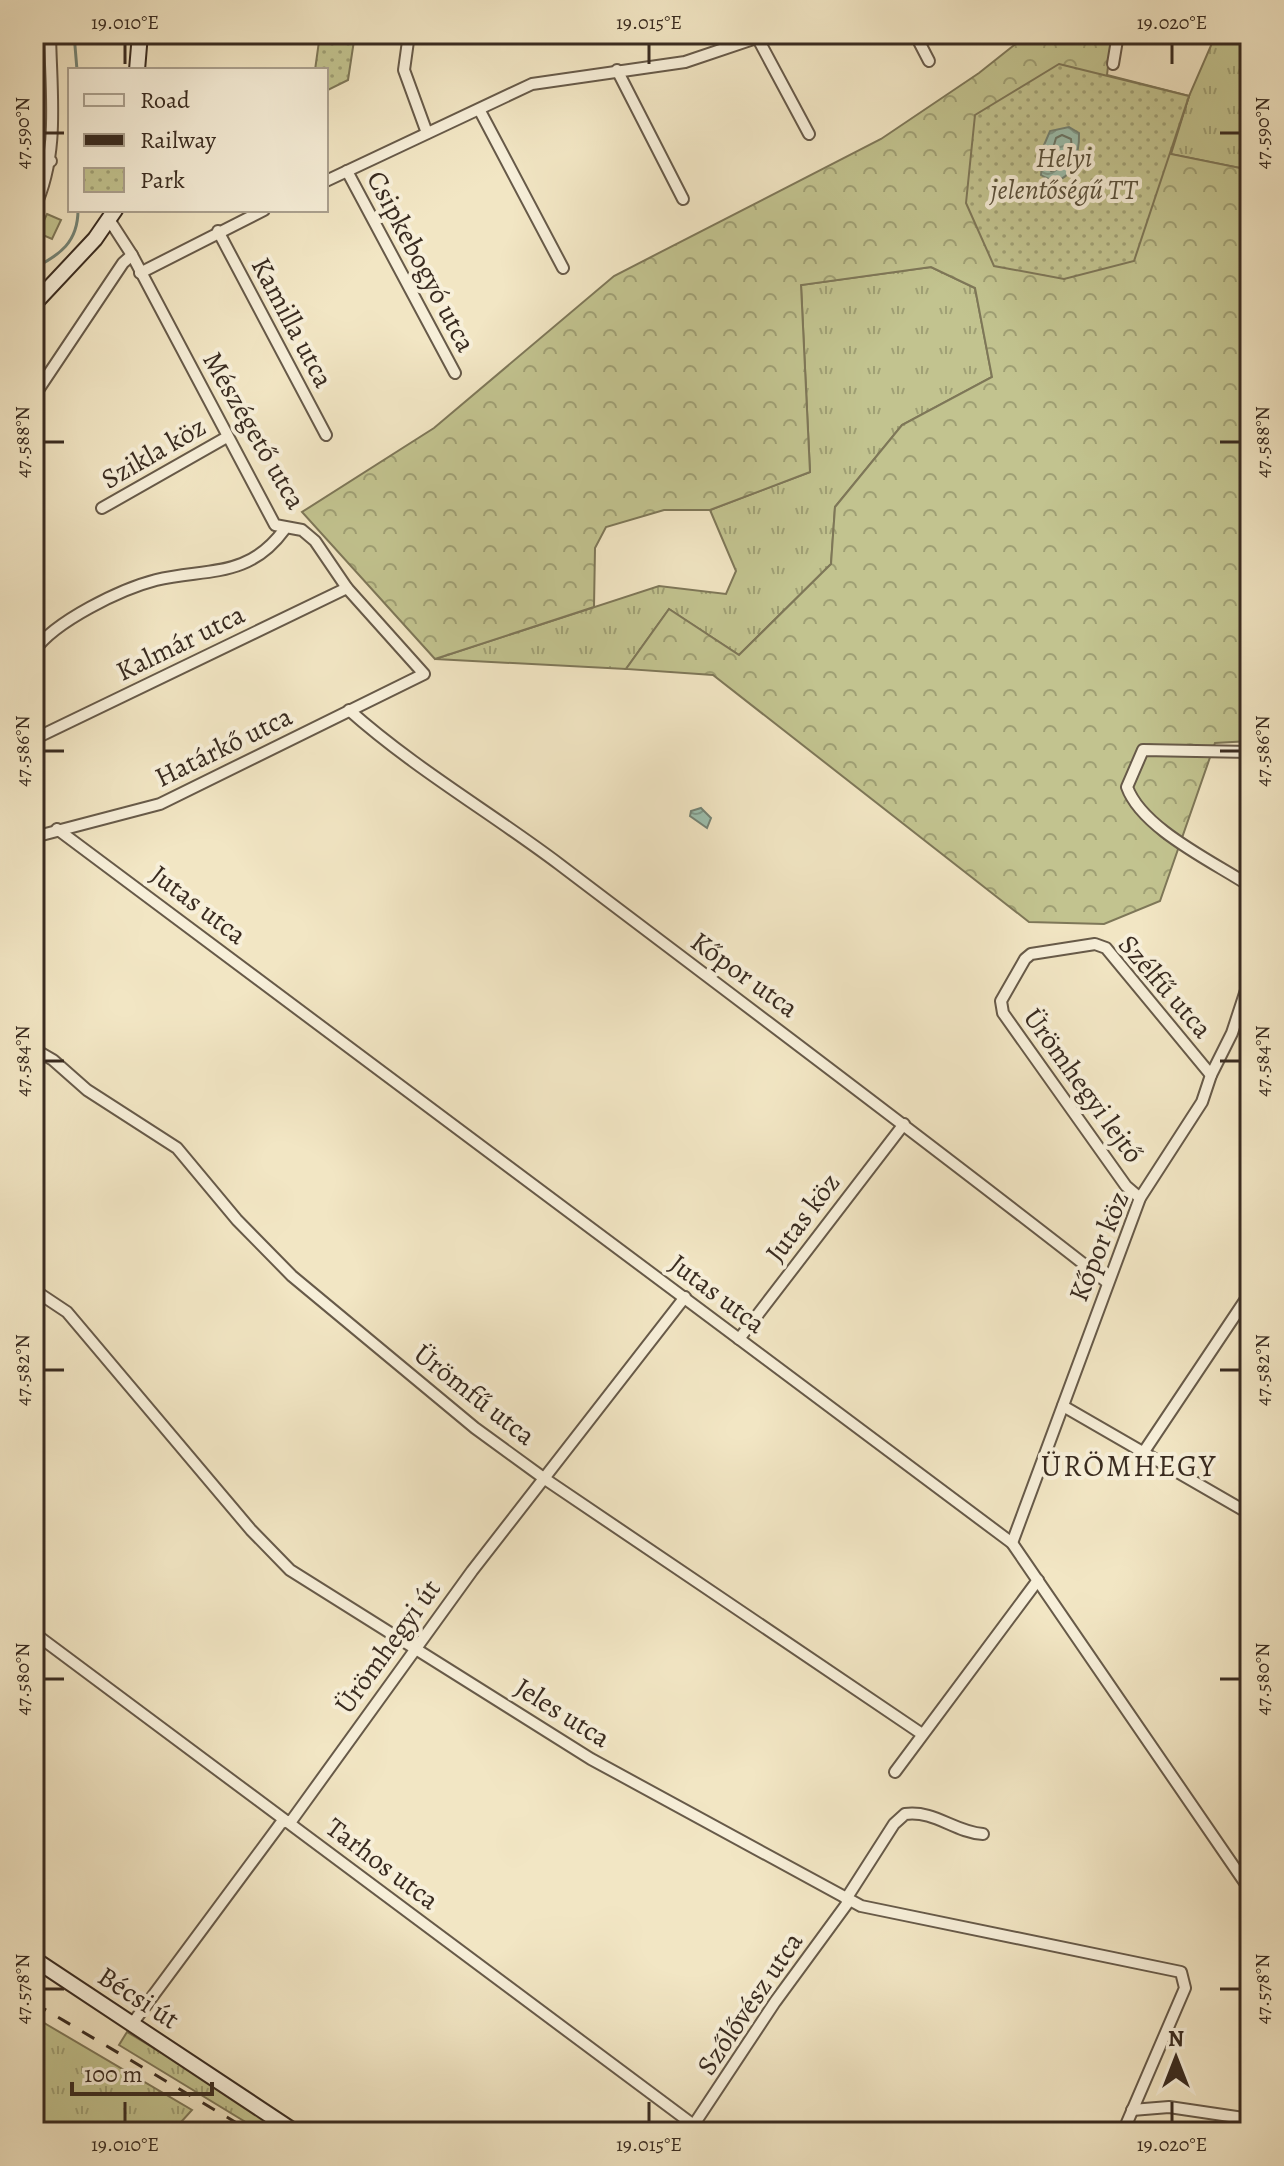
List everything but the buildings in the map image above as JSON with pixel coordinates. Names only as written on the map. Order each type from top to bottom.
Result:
[{"type":"street","points":[[34,209],[47,181],[51,161],[50,34]]},
{"type":"street","points":[[137,68],[140,34]]},
{"type":"street","points":[[409,34],[404,70],[427,133]]},
{"type":"street","points":[[915,34],[929,61]]},
{"type":"street","points":[[1113,64],[1118,34]]},
{"type":"street","points":[[328,180],[532,84],[685,62],[763,36],[809,134]]},
{"type":"street","points":[[617,70],[683,199]]},
{"type":"street","points":[[480,111],[563,268]]},
{"type":"street","points":[[34,156],[51,161]]},
{"type":"street","name":"Csipkebogyó utca","points":[[347,171],[455,373]]},
{"type":"street","points":[[140,273],[260,212]]},
{"type":"street","points":[[34,304],[112,215]]},
{"type":"street","name":"Mészégető utca","points":[[112,215],[275,525],[284,530],[302,530],[315,541],[347,588],[424,674]]},
{"type":"street","name":"Kamilla utca","points":[[218,231],[326,435]]},
{"type":"street","points":[[34,396],[123,263],[132,255]]},
{"type":"street","name":"Szikla köz","points":[[102,508],[227,437]]},
{"type":"street","points":[[35,644],[73,618],[156,580],[214,573],[239,566],[268,547],[284,530]]},
{"type":"street","name":"Kalmár utca","points":[[34,739],[347,588]]},
{"type":"street","name":"Határkő utca","points":[[34,837],[160,804],[424,674]]},
{"type":"street","name":"Kőpor utca","points":[[349,710],[388,744],[557,862],[624,917],[904,1124],[1108,1283]]},
{"type":"street","points":[[1250,752],[1143,750],[1127,781],[1134,803],[1188,849],[1250,886]]},
{"type":"street","name":"Jutas utca","points":[[57,829],[1012,1543],[1250,1890]]},
{"type":"street","name":"Szélfű utca","points":[[1031,954],[1095,944],[1106,948],[1211,1075]]},
{"type":"street","name":"Ürömhegyi lejtő","points":[[1031,954],[1001,1001],[1003,1013],[1126,1186],[1140,1198]]},
{"type":"street","name":"Kőpor köz","points":[[1012,1543],[1108,1283],[1119,1263],[1140,1198],[1202,1102],[1211,1075],[1232,1033],[1250,978]]},
{"type":"street","name":"Ürömfű utca","points":[[34,1049],[53,1060],[87,1090],[177,1148],[237,1220],[292,1276],[427,1390],[545,1479],[922,1734]]},
{"type":"street","name":"Jutas köz","points":[[739,1339],[904,1124]]},
{"type":"street","name":"Jeles utca","points":[[34,1290],[53,1301],[80,1326],[279,1560],[314,1586],[591,1759],[848,1900],[900,1915],[1175,1968],[1184,1976],[1185,1988],[1132,2110]]},
{"type":"street","points":[[1145,1450],[1250,1293]]},
{"type":"street","name":"Ürömhegyi út","points":[[132,2024],[281,1823],[292,1820],[414,1649],[685,1297]]},
{"type":"street","points":[[1063,1406],[1145,1450],[1250,1514]]},
{"type":"street","points":[[895,1772],[1038,1580]]},
{"type":"street","name":"Tarhos utca","points":[[34,1633],[695,2130]]},
{"type":"street","name":"Szőlővész utca","points":[[695,2130],[775,2002],[848,1900],[894,1824],[905,1814],[927,1813],[963,1830],[983,1834]]},
{"type":"street","name":"Bécsi út","points":[[34,1959],[295,2132]]},
{"type":"street","points":[[1123,2132],[1132,2110],[1169,2107],[1250,2119]]},
{"type":"green space","points":[[320,34],[355,34],[348,80],[328,90],[328,68],[315,68]]},
{"type":"green space","points":[[1028,34],[1083,34],[1111,41],[1107,75],[1189,96],[1171,154],[1250,170],[1250,741],[1215,743],[1160,901],[1104,924],[1029,922],[713,675],[626,669],[669,609],[739,655],[831,564],[835,507],[902,425],[992,377],[975,288],[931,267],[801,285],[810,472],[710,510],[664,510],[606,527],[595,548],[594,607],[435,659],[302,512],[434,428],[614,276],[881,139],[979,73]]},
{"type":"green space","points":[[1216,34],[1250,34],[1250,170],[1170,154],[1189,96]]},
{"type":"green space","name":"Helyi jelentőségű TT","points":[[1059,64],[1189,96],[1134,261],[1064,279],[994,266],[966,203],[975,115]]},
{"type":"green space","points":[[47,214],[61,220],[52,239],[38,233]]},
{"type":"green space","points":[[931,267],[975,288],[992,377],[902,425],[835,507],[831,564],[739,655],[669,609],[626,669],[435,659],[659,586],[726,594],[736,571],[710,510],[810,472],[801,285]]},
{"type":"green space","points":[[34,2017],[192,2110],[172,2132],[34,2132]]},
{"type":"green space","points":[[127,2032],[205,2079],[281,2132],[262,2132],[119,2045]]},
{"type":"water","points":[[1069,127],[1079,133],[1075,161],[1066,176],[1051,180],[1041,175],[1044,145],[1050,131]]},
{"type":"water","points":[[701,808],[711,818],[707,828],[690,816],[691,811]]},
{"type":"waterway","points":[[74,34],[77,68]]},
{"type":"waterway","points":[[34,268],[66,246],[75,231],[78,212]]},
{"type":"railway","points":[[34,2003],[252,2132]]},
{"type":"district","name":"ÜRÖMHEGY","points":[[1129,1466]]}]
